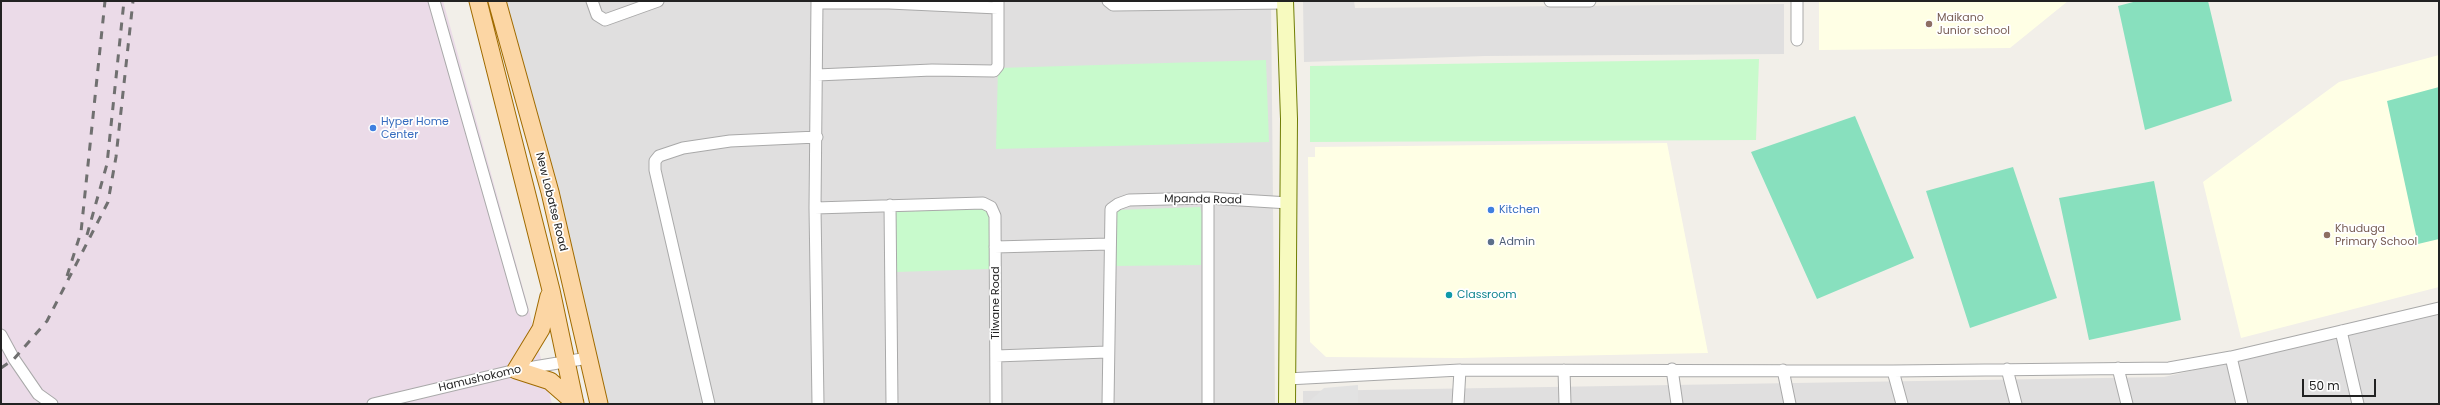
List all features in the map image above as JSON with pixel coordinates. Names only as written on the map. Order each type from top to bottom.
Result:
[{"type":"main road","points":[[478,1],[551,290],[565,363],[575,404]]},
{"type":"main road","name":"New Lobatse Road","points":[[497,1],[550,192],[599,404]]},
{"type":"main road","points":[[551,290],[541,329],[516,370],[550,381],[575,404]]},
{"type":"street","points":[[434,1],[522,310]]},
{"type":"street","points":[[592,1],[597,15],[605,20],[658,1]]},
{"type":"street","points":[[1550,1],[1590,1]]},
{"type":"street","points":[[1797,1],[1797,40]]},
{"type":"street","points":[[817,75],[932,70],[994,71],[998,66],[998,5],[817,2],[817,75],[817,137],[815,208],[818,404]]},
{"type":"street","points":[[1110,3],[1285,2],[1289,119],[1287,404]]},
{"type":"street","points":[[709,404],[655,170],[655,161],[659,156],[683,148],[730,141],[817,137]]},
{"type":"street","points":[[1208,198],[1208,404]]},
{"type":"street","name":"Mpanda Road","points":[[1109,244],[1111,210],[1118,204],[1129,200],[1208,198],[1288,203]]},
{"type":"street","name":"Tilwane Road","points":[[890,205],[983,203],[994,210],[996,247],[996,404]]},
{"type":"street","points":[[815,208],[890,205],[892,404]]},
{"type":"street","points":[[996,247],[1109,244],[1107,352],[1108,404]]},
{"type":"street","points":[[1287,379],[1460,370],[1893,370],[2169,368],[2231,357],[2439,308]]},
{"type":"street","points":[[2341,331],[2358,404]]},
{"type":"street","points":[[1,335],[14,359],[38,394],[52,404]]},
{"type":"street","points":[[996,356],[1107,352]]},
{"type":"street","points":[[2231,357],[2242,404]]},
{"type":"street","name":"Hamushokomo","points":[[373,404],[516,370],[588,358]]},
{"type":"street","points":[[2118,368],[2127,404]]},
{"type":"street","points":[[1672,369],[1677,404]]},
{"type":"street","points":[[2007,369],[2016,404]]},
{"type":"street","points":[[1458,404],[1460,370]]},
{"type":"street","points":[[1564,370],[1566,404]]},
{"type":"street","points":[[1784,370],[1790,404]]},
{"type":"street","points":[[1893,370],[1902,404]]},
{"type":"shaded area","points":[[1,1],[443,1],[529,310],[552,404],[1,404]]},
{"type":"shaded area","points":[[500,1],[1271,1],[1275,404],[607,404]]},
{"type":"shaded area","points":[[1303,1],[1354,1],[1355,8],[1784,4],[1784,54],[1485,56],[1304,62]]},
{"type":"shaded area","name":"Maikano Junior school","points":[[1819,1],[2068,1],[2010,48],[1819,50]]},
{"type":"shaded area","name":"Khuduga Primary School","points":[[2439,55],[2439,287],[2241,338],[2203,182],[2339,82]]},
{"type":"shaded area","points":[[1667,143],[1708,353],[1460,358],[1326,357],[1310,342],[1308,157],[1315,157],[1315,147]]},
{"type":"shaded area","points":[[2439,314],[2439,404],[1303,404],[1303,391],[2164,377]]},
{"type":"shaded area","points":[[1358,385],[1358,404],[1306,404],[1324,388]]},
{"type":"green space","points":[[2137,1],[2208,1],[2232,101],[2145,130],[2118,6]]},
{"type":"green space","points":[[1759,59],[1756,140],[1310,142],[1310,66]]},
{"type":"green space","points":[[1266,60],[1269,142],[996,149],[998,68]]},
{"type":"green space","points":[[2439,87],[2439,239],[2418,244],[2387,101]]},
{"type":"green space","points":[[1855,116],[1914,258],[1817,299],[1751,152]]},
{"type":"green space","points":[[2013,167],[2057,298],[1970,328],[1926,191]]},
{"type":"green space","points":[[2154,181],[2181,320],[2089,340],[2059,198]]},
{"type":"green space","points":[[1200,207],[1202,214],[1201,265],[1114,266],[1111,214],[1117,210]]},
{"type":"green space","points":[[983,209],[990,213],[989,269],[896,272],[891,212]]},
{"type":"railway","points":[[67,276],[81,232],[105,1]]},
{"type":"railway","points":[[87,235],[107,164],[124,1]]},
{"type":"railway","points":[[1,368],[14,359],[47,321],[108,202],[116,157],[133,1]]},
{"type":"place","name":"Maikano Junior school","points":[[1929,24]]},
{"type":"place","name":"Hyper Home Center","points":[[373,128]]},
{"type":"place","name":"Kitchen","points":[[1491,210]]},
{"type":"place","name":"Khuduga Primary School","points":[[2327,235]]},
{"type":"place","name":"Admin","points":[[1491,242]]},
{"type":"place","name":"Classroom","points":[[1449,295]]}]
